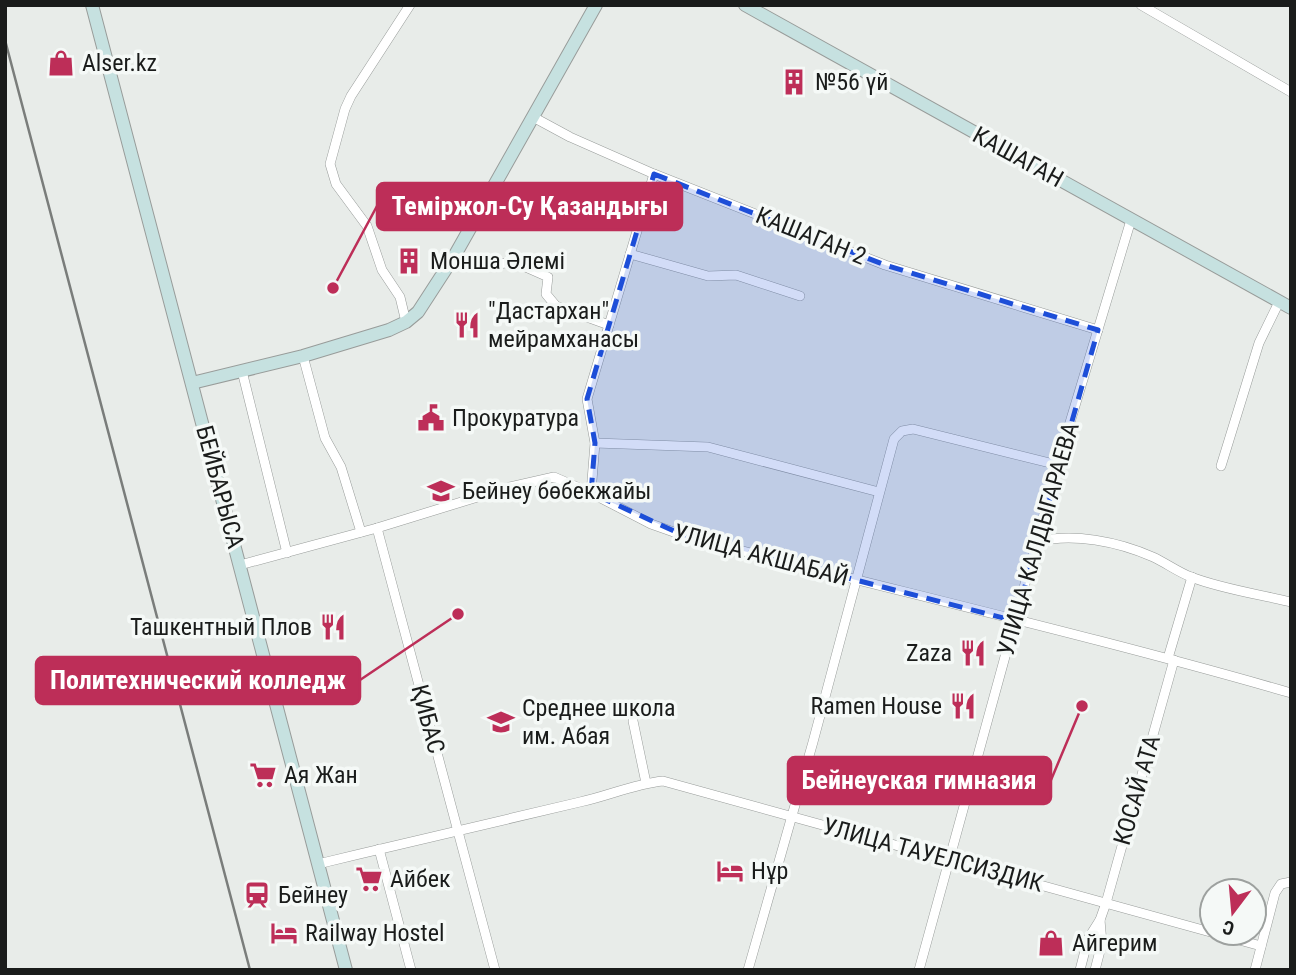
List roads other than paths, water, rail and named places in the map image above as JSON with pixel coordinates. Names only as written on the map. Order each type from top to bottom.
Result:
[{"type":"street","name":"БЕЙБАРЫСА","points":[[92,5],[346,970]]},
{"type":"street","points":[[406,322],[400,297],[382,270],[367,226],[336,184],[330,164],[351,96],[410,5]]},
{"type":"street","points":[[192,383],[303,356],[389,330],[406,322],[418,312],[455,255],[596,5]]},
{"type":"street","name":"КАШАГАН","points":[[745,5],[1285,305]]},
{"type":"street","points":[[1141,5],[1291,92]]},
{"type":"street","name":"КАШАГАН 2","points":[[533,117],[570,137],[654,174],[885,265],[1098,330]]},
{"type":"street","points":[[591,493],[594,443],[587,399],[654,174]]},
{"type":"street","name":"УЛИЦА КАЛДЫГАРАЕВА","points":[[919,970],[1058,466],[1131,220]]},
{"type":"street","points":[[630,254],[708,276],[736,275],[800,296]]},
{"type":"street","points":[[455,255],[485,266],[514,262],[548,277],[546,294],[556,306],[609,325]]},
{"type":"street","points":[[1221,466],[1259,343],[1285,305]]},
{"type":"street","points":[[303,356],[325,438],[341,467],[360,532]]},
{"type":"street","points":[[242,371],[287,553]]},
{"type":"street","points":[[748,970],[793,816],[894,439],[902,431],[914,429],[1058,466]]},
{"type":"street","points":[[594,443],[708,447],[879,492]]},
{"type":"street","name":"УЛИЦА АКШАБАЙ","points":[[240,565],[377,528],[510,487],[554,477],[651,524],[685,536],[1171,659],[1291,693]]},
{"type":"street","name":"ҚИБАС","points":[[377,528],[495,970]]},
{"type":"street","points":[[1037,542],[1070,536],[1104,543],[1150,556],[1192,577],[1291,602]]},
{"type":"street","name":"КОСАЙ АТА","points":[[1080,970],[1088,939],[1100,920],[1106,903],[1192,577]]},
{"type":"street","points":[[634,721],[646,783]]},
{"type":"street","name":"УЛИЦА ТАУЕЛСИЗДИК","points":[[318,864],[583,802],[663,780],[1198,929]]},
{"type":"street","points":[[379,849],[411,970]]},
{"type":"street","points":[[1268,920],[1275,893],[1281,884],[1291,882]]},
{"type":"street","name":"КОСАЙ АТА","points":[[1095,970],[1102,943],[1100,920]]},
{"type":"street","points":[[1255,970],[1261,947]]},
{"type":"railway","points":[[5,40],[250,970]]},
{"type":"place","name":"Alser.kz","points":[[61,63]]},
{"type":"place","name":"№56 үй","points":[[794,82]]},
{"type":"place","name":"Монша Әлемі","points":[[409,261]]},
{"type":"place","name":"Теміржол-Су Қазандығы","points":[[333,288]]},
{"type":"place","name":"\"Дастархан\" мейрамханасы","points":[[467,325]]},
{"type":"place","name":"Прокуратура","points":[[431,418]]},
{"type":"place","name":"Бейнеу бөбекжайы","points":[[441,491]]},
{"type":"place","name":"Политехнический колледж","points":[[458,614]]},
{"type":"place","name":"Ташкентный Плов","points":[[333,627]]},
{"type":"place","name":"Zaza","points":[[973,653]]},
{"type":"place","name":"Ramen House","points":[[963,706]]},
{"type":"place","name":"Бейнеуская гимназия","points":[[1082,706]]},
{"type":"place","name":"Среднее школа им. Абая","points":[[501,722]]},
{"type":"place","name":"Ая Жан","points":[[263,775]]},
{"type":"place","name":"Нұр","points":[[730,871]]},
{"type":"place","name":"Айбек","points":[[369,879]]},
{"type":"place","name":"Бейнеу","points":[[257,895]]},
{"type":"place","name":"Railway Hostel","points":[[284,933]]},
{"type":"place","name":"Айгерим","points":[[1051,943]]}]
